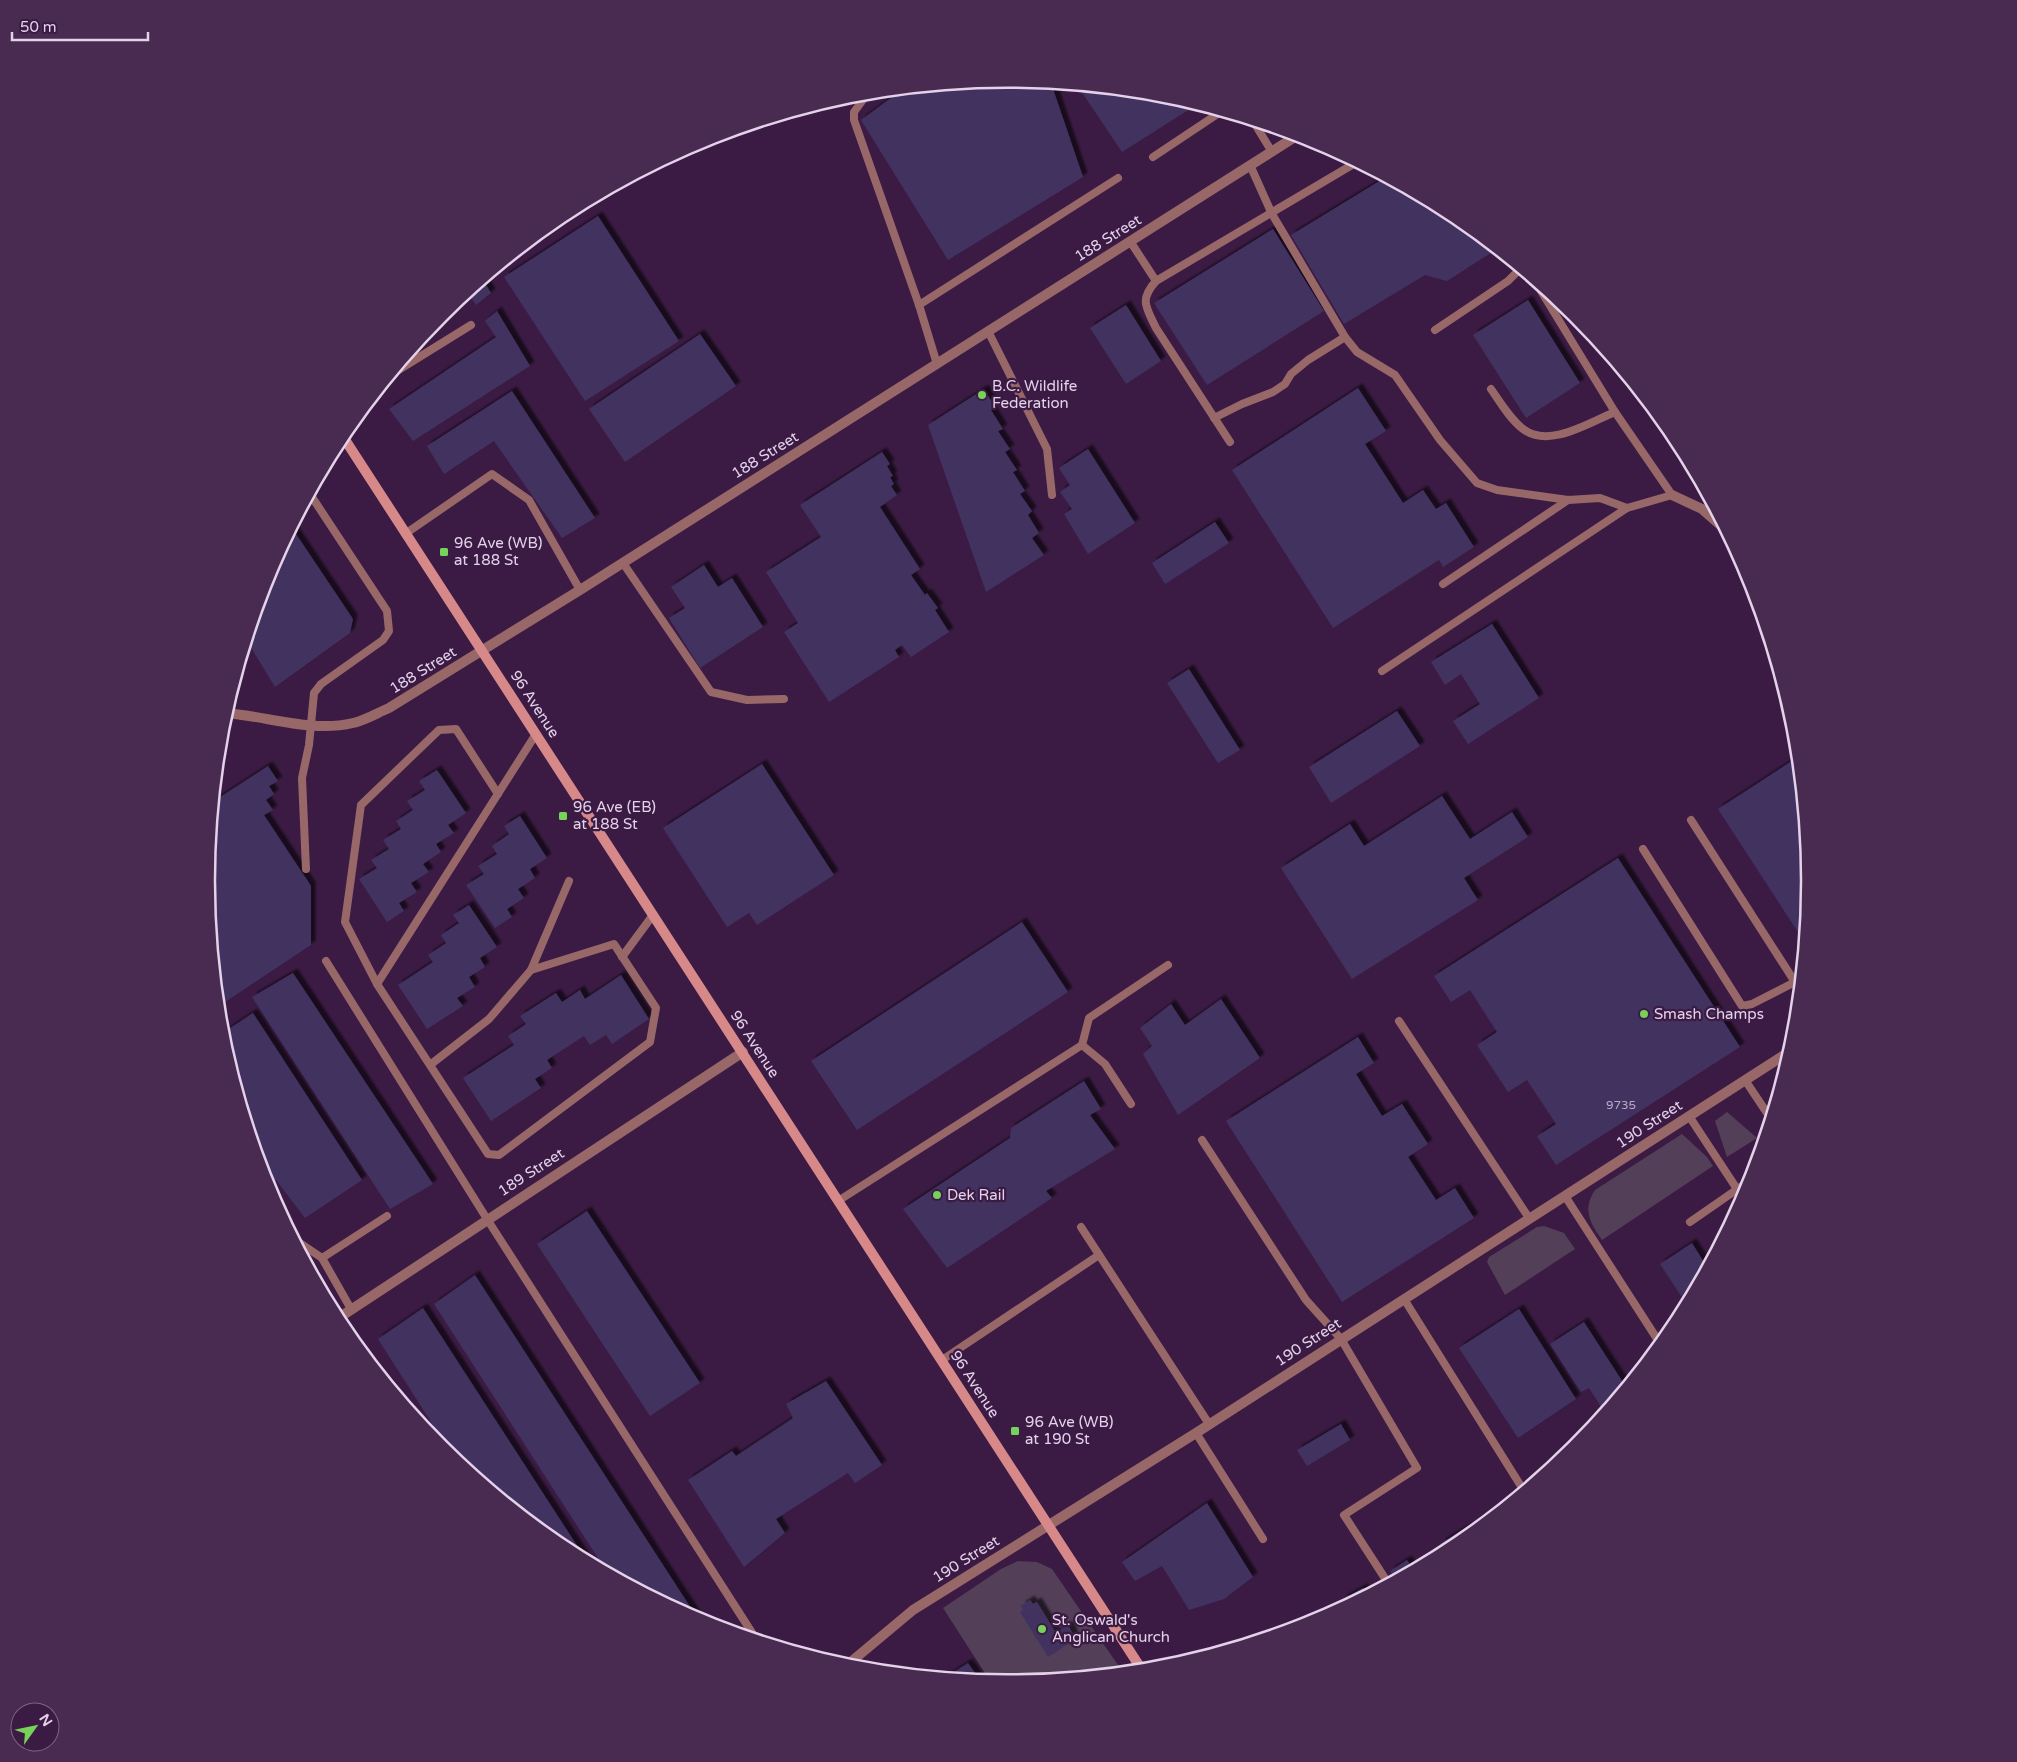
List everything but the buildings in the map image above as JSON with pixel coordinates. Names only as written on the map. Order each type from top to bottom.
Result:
[{"type":"main road","name":"96 Avenue","points":[[347,443],[1050,1525],[1138,1663]]},
{"type":"street","name":"188 Street","points":[[233,714],[288,723],[310,724],[348,724],[370,717],[483,651],[1290,140]]},
{"type":"street","points":[[1672,495],[1702,509],[1715,520]]},
{"type":"street","name":"189 Street","points":[[344,1314],[743,1052]]},
{"type":"street","name":"190 Street","points":[[854,1659],[913,1610],[1209,1424],[1782,1056]]},
{"type":"lane","points":[[862,102],[854,112],[854,120],[919,305],[937,364]]},
{"type":"lane","points":[[1153,156],[1215,115]]},
{"type":"lane","points":[[1257,128],[1272,152]]},
{"type":"lane","points":[[1250,165],[1272,214],[1345,337],[1358,352],[1396,375],[1440,440],[1477,483],[1497,490],[1568,500],[1600,498],[1627,508]]},
{"type":"lane","points":[[1230,442],[1156,328],[1147,310],[1145,301],[1147,292],[1156,281],[1351,166]]},
{"type":"lane","points":[[919,305],[1118,178]]},
{"type":"lane","points":[[1130,241],[1156,281]]},
{"type":"lane","points":[[1435,330],[1508,281],[1517,272]]},
{"type":"lane","points":[[1382,671],[1627,508],[1672,495],[1615,412],[1543,295]]},
{"type":"lane","points":[[406,365],[471,325]]},
{"type":"lane","points":[[988,331],[1047,449],[1052,495]]},
{"type":"lane","points":[[1214,418],[1242,404],[1273,392],[1286,384],[1291,374],[1308,360],[1345,337]]},
{"type":"lane","points":[[1491,389],[1522,428],[1532,434],[1560,435],[1615,412]]},
{"type":"lane","points":[[405,534],[492,474],[529,500],[580,590]]},
{"type":"lane","points":[[306,869],[302,778],[309,745],[314,693],[321,684],[383,640],[389,631],[387,611],[313,499]]},
{"type":"lane","points":[[1443,584],[1568,500]]},
{"type":"lane","points":[[623,562],[711,692],[747,700],[784,699]]},
{"type":"lane","points":[[498,794],[456,729],[439,730],[361,805],[345,922],[377,984],[488,1154],[499,1155],[650,1042],[656,1008],[614,944],[531,970]]},
{"type":"lane","points":[[377,984],[536,734]]},
{"type":"lane","points":[[1643,849],[1742,1006],[1752,1004],[1795,982],[1690,820]]},
{"type":"lane","points":[[430,1065],[489,1018],[531,970],[570,881]]},
{"type":"lane","points":[[622,957],[653,915]]},
{"type":"lane","points":[[326,961],[487,1219],[751,1631]]},
{"type":"lane","points":[[838,1201],[1082,1045],[1089,1018],[1168,965]]},
{"type":"lane","points":[[1399,1021],[1529,1218]]},
{"type":"lane","points":[[1082,1045],[1105,1064],[1131,1104]]},
{"type":"lane","points":[[1745,1080],[1767,1114]]},
{"type":"lane","points":[[1690,1116],[1737,1189]]},
{"type":"lane","points":[[1202,1140],[1306,1300],[1341,1339],[1417,1468],[1344,1515],[1385,1579]]},
{"type":"lane","points":[[1690,1222],[1742,1186]]},
{"type":"lane","points":[[1565,1196],[1657,1338]]},
{"type":"lane","points":[[322,1258],[387,1216]]},
{"type":"lane","points":[[1081,1227],[1209,1424]]},
{"type":"lane","points":[[304,1246],[322,1258],[351,1309]]},
{"type":"lane","points":[[942,1360],[1099,1255]]},
{"type":"lane","points":[[1404,1299],[1521,1487]]},
{"type":"lane","points":[[1196,1432],[1263,1540]]},
{"type":"shaded area","points":[[1727,1112],[1757,1138],[1727,1157],[1715,1121]]},
{"type":"shaded area","points":[[1682,1134],[1707,1157],[1713,1166],[1602,1240],[1591,1222],[1588,1210],[1595,1190]]},
{"type":"shaded area","points":[[1544,1226],[1564,1233],[1575,1249],[1505,1295],[1487,1262],[1489,1257],[1537,1227]]},
{"type":"shaded area","points":[[1018,1561],[1037,1562],[1052,1569],[1118,1665],[1112,1668],[1060,1673],[985,1674],[943,1608],[1001,1569]]},
{"type":"place","name":"B.C. Wildlife Federation","points":[[982,395]]},
{"type":"place","name":"96 Ave (WB) at 188 St","points":[[444,552]]},
{"type":"place","name":"96 Ave (EB) at 188 St","points":[[563,816]]},
{"type":"place","name":"Smash Champs","points":[[1644,1014]]},
{"type":"place","name":"Dek Rail","points":[[937,1195]]},
{"type":"place","name":"96 Ave (WB) at 190 St","points":[[1015,1431]]},
{"type":"place","name":"St. Oswald's Anglican Church","points":[[1042,1629]]}]
